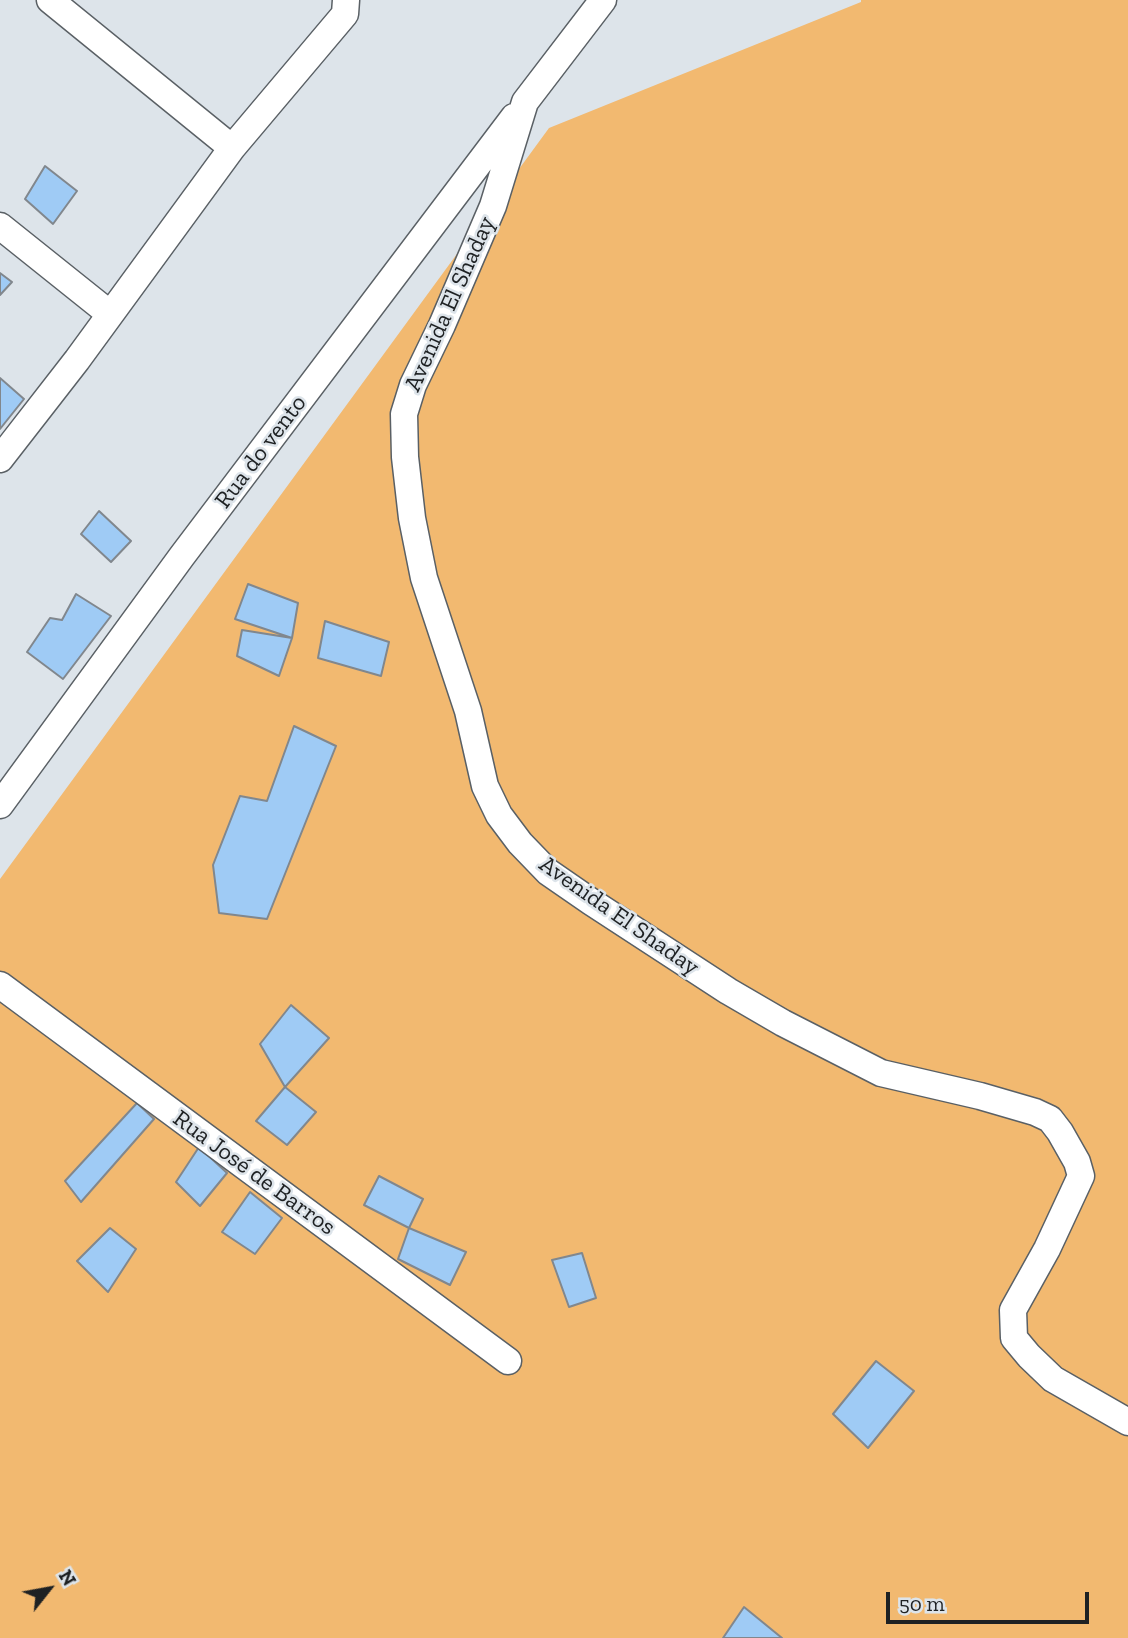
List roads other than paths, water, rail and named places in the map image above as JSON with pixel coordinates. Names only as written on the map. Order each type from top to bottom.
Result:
[{"type":"street","points":[[50,0],[232,148]]},
{"type":"street","points":[[0,459],[78,360],[232,148],[345,14],[346,0]]},
{"type":"street","name":"Avenida El Shaday","points":[[603,0],[525,102],[493,206],[413,385],[404,414],[405,457],[412,518],[424,578],[468,711],[485,786],[499,815],[520,843],[548,872],[728,991],[783,1023],[881,1073],[980,1096],[1050,1119],[1077,1162],[1081,1176],[1047,1249],[1013,1310],[1014,1338],[1053,1379],[1128,1422]]},
{"type":"street","name":"Rua do vento","points":[[0,805],[191,545],[525,102]]},
{"type":"street","points":[[0,226],[110,314]]},
{"type":"street","name":"Rua José de Barros","points":[[0,985],[508,1360]]}]
